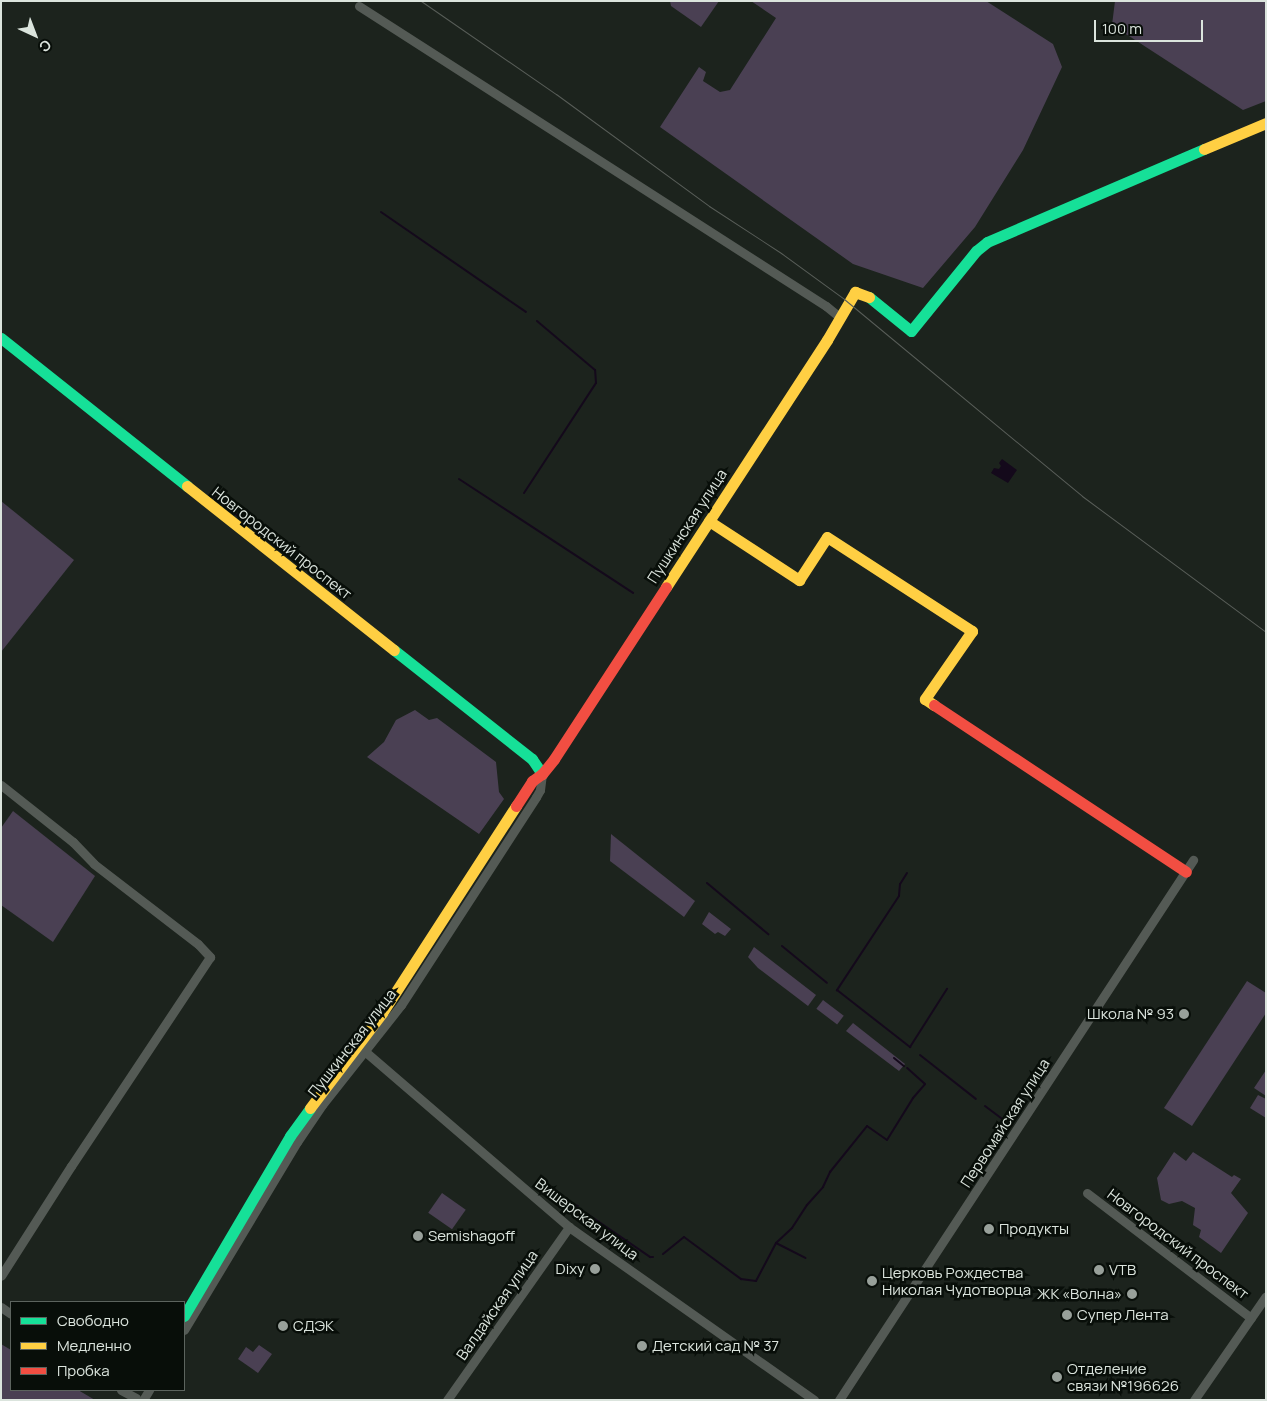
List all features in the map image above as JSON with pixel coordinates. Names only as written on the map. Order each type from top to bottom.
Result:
[{"type":"street","points":[[358,6],[826,306],[841,318]]},
{"type":"street","name":"Пушкинская улица","points":[[185,1328],[289,1154],[361,1048],[532,781],[542,774],[554,759],[841,318],[855,292],[866,295],[911,331],[976,251],[987,242],[1266,123]]},
{"type":"street","name":"Новгородский проспект","points":[[1,338],[532,759],[542,774]]},
{"type":"street","points":[[709,521],[799,580],[827,537],[972,631],[925,699],[1186,872]]},
{"type":"street","points":[[1,785],[73,842],[94,864],[198,944],[210,957],[71,1166],[1,1276]]},
{"type":"street","name":"Первомайская улица","points":[[839,1400],[1193,860]]},
{"type":"street","name":"Пушкинская улица","points":[[185,1314],[279,1153],[319,1094],[361,1048]]},
{"type":"street","name":"Вишерская улица","points":[[361,1048],[569,1226],[814,1400]]},
{"type":"street","name":"Новгородский проспект","points":[[1087,1193],[1251,1318]]},
{"type":"street","name":"Валдайская улица","points":[[448,1400],[569,1226]]},
{"type":"street","points":[[1194,1400],[1266,1296]]},
{"type":"street","points":[[123,1391],[138,1399],[148,1391]]},
{"type":"shaded area","points":[[670,1],[719,1],[701,27],[671,6]]},
{"type":"shaded area","points":[[751,1],[986,1],[1053,44],[1062,67],[1023,150],[975,227],[923,288],[853,264],[660,127],[699,67],[706,72],[703,81],[720,92],[730,90],[776,18]]},
{"type":"shaded area","points":[[1115,1],[1266,1],[1266,101],[1243,110],[1112,25]]},
{"type":"shaded area","points":[[1002,459],[1017,470],[1008,483],[991,473],[994,468],[999,469],[1001,466],[999,463]]},
{"type":"shaded area","points":[[1,501],[74,560],[1,652]]},
{"type":"shaded area","points":[[415,710],[429,720],[437,718],[496,762],[499,792],[504,799],[479,834],[367,757],[384,742],[396,720]]},
{"type":"shaded area","points":[[13,811],[95,876],[53,942],[1,905],[1,828]]},
{"type":"shaded area","points":[[611,834],[695,901],[684,917],[610,861]]},
{"type":"shaded area","points":[[709,912],[731,929],[725,936],[718,932],[715,934],[702,924]]},
{"type":"shaded area","points":[[754,947],[816,995],[808,1006],[758,968],[748,957]]},
{"type":"shaded area","points":[[1247,981],[1266,993],[1266,1013],[1192,1126],[1164,1108]]},
{"type":"shaded area","points":[[823,1000],[844,1016],[837,1024],[816,1009]]},
{"type":"shaded area","points":[[853,1023],[905,1064],[899,1071],[846,1031]]},
{"type":"shaded area","points":[[1266,1070],[1266,1096],[1254,1088]]},
{"type":"shaded area","points":[[1258,1095],[1266,1099],[1266,1118],[1250,1108]]},
{"type":"shaded area","points":[[1174,1152],[1186,1161],[1193,1152],[1232,1177],[1234,1175],[1241,1179],[1231,1193],[1248,1213],[1221,1253],[1199,1237],[1201,1230],[1193,1225],[1195,1208],[1182,1201],[1169,1204],[1161,1200],[1157,1178]]},
{"type":"shaded area","points":[[442,1193],[466,1210],[452,1229],[428,1213]]},
{"type":"shaded area","points":[[1,1344],[10,1349],[10,1391],[80,1391],[95,1400],[1,1400]]},
{"type":"shaded area","points":[[259,1345],[272,1354],[258,1373],[238,1359],[246,1347],[253,1352]]},
{"type":"waterway","points":[[381,212],[526,312]]},
{"type":"waterway","points":[[524,493],[596,383],[595,370],[537,321]]},
{"type":"waterway","points":[[459,479],[633,593]]},
{"type":"waterway","points":[[215,498],[220,502]]},
{"type":"waterway","points":[[229,509],[261,534]]},
{"type":"waterway","points":[[270,542],[283,552]]},
{"type":"waterway","points":[[907,873],[900,884],[899,896],[837,990],[910,1047],[947,989]]},
{"type":"waterway","points":[[707,883],[768,934]]},
{"type":"waterway","points":[[782,946],[827,983]]},
{"type":"waterway","points":[[920,1055],[976,1099]]},
{"type":"waterway","points":[[894,1058],[904,1066]]},
{"type":"waterway","points":[[663,1254],[684,1237],[741,1279],[756,1281],[776,1243],[792,1228],[807,1205],[823,1187],[830,1172],[867,1126],[887,1140],[913,1098],[925,1084],[907,1068]]},
{"type":"waterway","points":[[985,1106],[1005,1121]]},
{"type":"waterway","points":[[540,1182],[560,1199],[578,1206]]},
{"type":"waterway","points":[[586,1213],[650,1257],[653,1257]]},
{"type":"waterway","points":[[776,1243],[805,1258]]},
{"type":"tram line","points":[[421,1],[556,94],[709,206],[781,253],[844,299],[1082,496],[1266,632]]},
{"type":"traffic: fast","points":[[869,297],[911,331],[976,251],[987,242],[1204,149]]},
{"type":"traffic: fast","points":[[1,338],[187,486]]},
{"type":"traffic: fast","points":[[394,650],[532,759],[542,774]]},
{"type":"traffic: fast","points":[[185,1314],[290,1136],[310,1108]]},
{"type":"traffic: slow","points":[[1204,149],[1266,123]]},
{"type":"traffic: slow","points":[[666,587],[827,340],[855,292],[869,297]]},
{"type":"traffic: slow","points":[[187,486],[394,650]]},
{"type":"traffic: slow","points":[[709,521],[799,580],[827,537],[972,631],[925,699],[934,705]]},
{"type":"traffic: slow","points":[[310,1108],[382,1013],[516,806]]},
{"type":"traffic: jam","points":[[516,806],[532,781],[542,774],[554,759],[666,587]]},
{"type":"traffic: jam","points":[[934,705],[1186,872]]},
{"type":"place","name":"Школа № 93","points":[[1184,1014]]},
{"type":"place","name":"Продукты","points":[[989,1229]]},
{"type":"place","name":"Semishagoff","points":[[418,1236]]},
{"type":"place","name":"Dixy","points":[[595,1269]]},
{"type":"place","name":"VTB","points":[[1099,1270]]},
{"type":"place","name":"Церковь Рождества Николая Чудотворца","points":[[872,1281]]},
{"type":"place","name":"ЖК «Волна»","points":[[1132,1294]]},
{"type":"place","name":"Супер Лента","points":[[1067,1315]]},
{"type":"place","name":"СДЭК","points":[[283,1326]]},
{"type":"place","name":"Детский сад № 37","points":[[642,1346]]},
{"type":"place","name":"Отделение связи №196626","points":[[1057,1377]]}]
